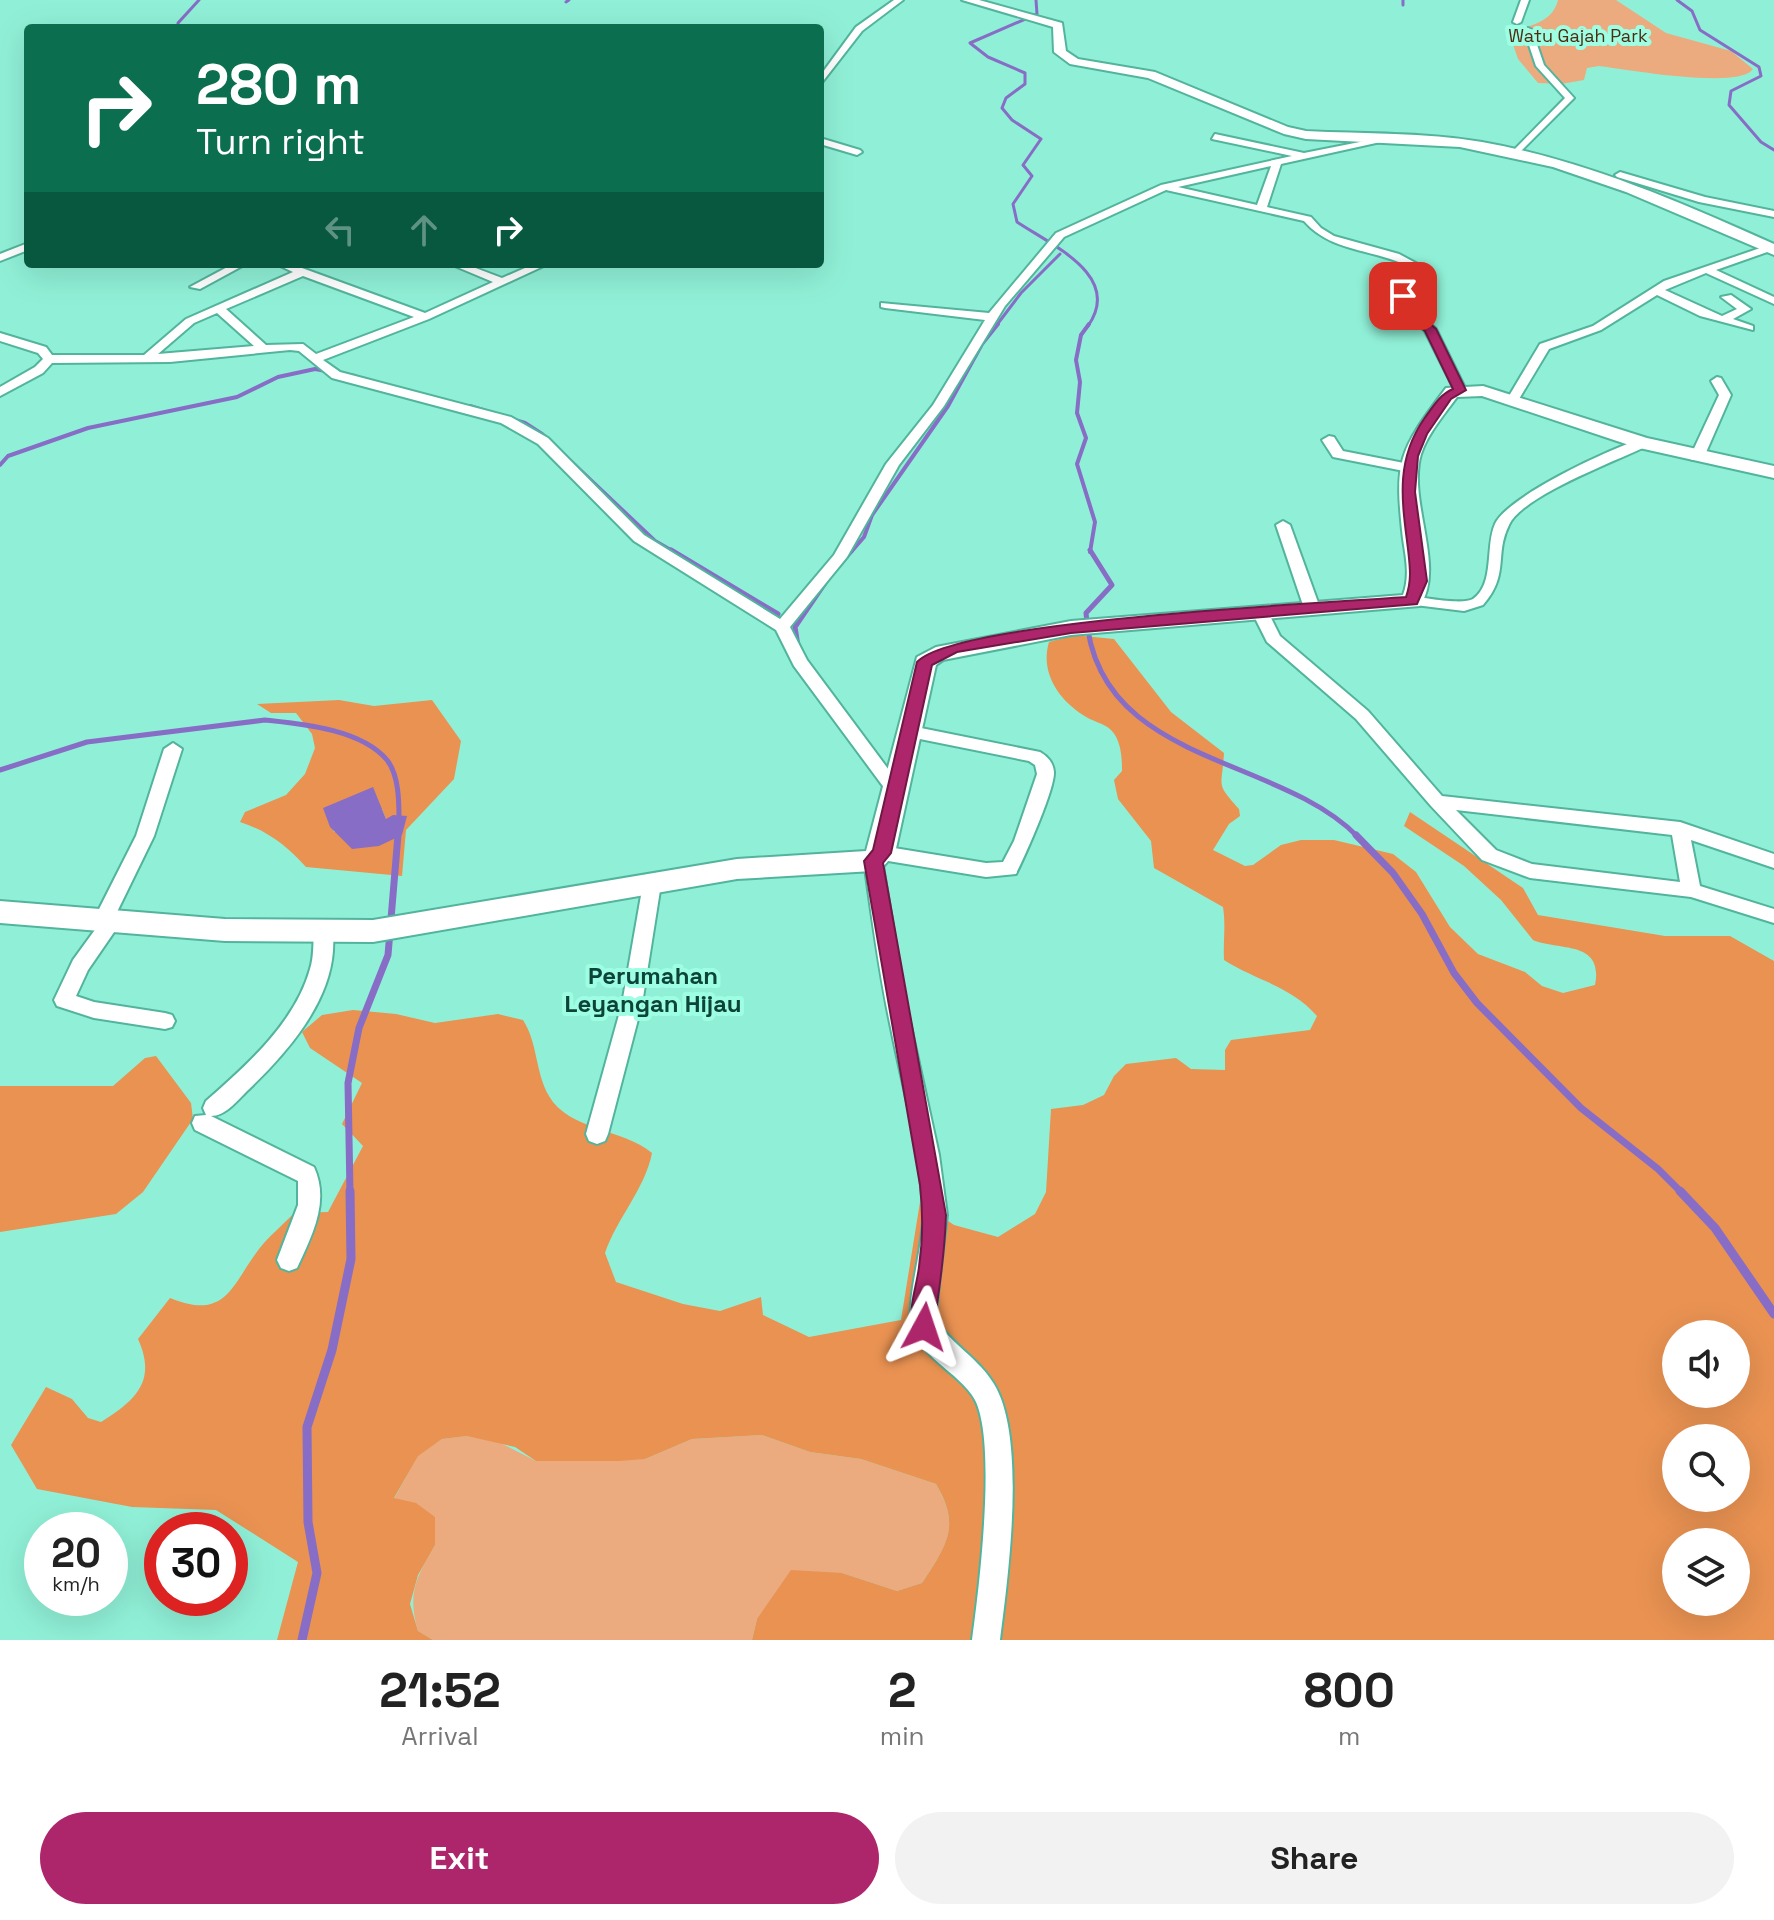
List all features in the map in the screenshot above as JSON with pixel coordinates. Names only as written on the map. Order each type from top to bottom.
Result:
[{"type":"street","points":[[824,77],[859,29],[899,0]]},
{"type":"street","points":[[967,0],[1042,18],[1059,26],[1060,52],[1074,62],[1144,72],[1294,133],[1463,144],[1516,153],[1617,184],[1772,249]]},
{"type":"street","points":[[1517,22],[1525,0]]},
{"type":"street","points":[[1516,153],[1570,98],[1540,66],[1528,30]]},
{"type":"street","points":[[831,51],[842,53]]},
{"type":"street","points":[[1215,137],[1307,157]]},
{"type":"street","points":[[782,627],[840,557],[893,464],[938,406],[992,317],[1058,237],[1164,187],[1382,139]]},
{"type":"street","points":[[824,142],[857,152]]},
{"type":"street","points":[[1261,209],[1277,162]]},
{"type":"street","points":[[1620,175],[1703,200],[1774,214]]},
{"type":"street","points":[[1164,187],[1307,219],[1316,232],[1419,267],[1425,281],[1406,292],[1402,304],[1430,329],[1460,390]]},
{"type":"street","points":[[0,258],[24,248]]},
{"type":"street","points":[[1512,401],[1544,347],[1597,328],[1656,290],[1772,249]]},
{"type":"street","points":[[196,287],[233,268]]},
{"type":"street","points":[[292,268],[425,317]]},
{"type":"street","points":[[465,268],[502,282]]},
{"type":"street","points":[[321,366],[534,268]]},
{"type":"street","points":[[1708,270],[1774,301]]},
{"type":"street","points":[[147,358],[180,326],[302,272]]},
{"type":"street","points":[[1656,290],[1722,320],[1749,328]]},
{"type":"street","points":[[1722,320],[1745,309],[1727,297]]},
{"type":"street","points":[[194,302],[216,309],[261,346]]},
{"type":"street","points":[[885,305],[992,317]]},
{"type":"street","points":[[0,337],[42,350],[49,359]]},
{"type":"street","points":[[0,392],[39,370],[49,359],[147,358],[261,346],[303,348],[321,366],[527,429],[577,471],[639,538],[782,627],[800,662],[894,789]]},
{"type":"street","points":[[1697,457],[1725,395],[1717,381]]},
{"type":"street","points":[[1412,601],[1419,581],[1408,492],[1409,468],[1430,420],[1447,396],[1460,390],[1483,391],[1642,443],[1774,472]]},
{"type":"street","points":[[1329,440],[1338,454],[1409,468]]},
{"type":"street","points":[[986,1640],[993,1591],[997,1439],[994,1413],[987,1395],[968,1369],[923,1322],[935,1215],[928,1155],[895,999],[877,857],[911,732],[922,673],[930,657],[953,648],[1071,628],[1412,601],[1464,606],[1478,602],[1496,574],[1503,521],[1519,504],[1642,443]]},
{"type":"street","points":[[1283,525],[1312,608]]},
{"type":"street","points":[[1260,612],[1273,639],[1362,715],[1437,802],[1489,855],[1530,871],[1691,890],[1774,916]]},
{"type":"street","points":[[0,912],[225,930],[373,931],[737,869],[877,857],[986,870],[1009,869],[1023,841],[1046,774],[1043,762],[1034,756],[911,732]]},
{"type":"street","points":[[165,1021],[65,1001],[65,992],[107,922],[145,836],[173,749]]},
{"type":"street","points":[[1437,802],[1680,829],[1774,861]]},
{"type":"street","points":[[1680,829],[1691,890]]},
{"type":"street","points":[[597,1134],[632,1004],[652,884]]},
{"type":"street","points":[[289,1260],[312,1196],[311,1182],[306,1174],[209,1115],[258,1067],[310,998],[321,968],[324,932]]},
{"type":"green space","name":"Watu Gajah Park","points":[[1558,0],[1616,0],[1666,33],[1731,51],[1753,69],[1727,78],[1705,78],[1599,66],[1587,68],[1584,80],[1561,84],[1538,83],[1518,59],[1508,30],[1524,28],[1545,19]]},
{"type":"green space","points":[[762,1435],[810,1452],[861,1459],[936,1484],[948,1512],[948,1535],[922,1583],[897,1591],[842,1573],[757,1619],[752,1640],[433,1640],[418,1631],[413,1606],[415,1586],[435,1545],[394,1499],[418,1455],[442,1439],[467,1436],[493,1439],[536,1461],[645,1459],[692,1439]]},
{"type":"shaded area","points":[[1074,635],[1114,639],[1171,712],[1224,753],[1223,789],[1239,809],[1240,816],[1229,824],[1213,850],[1245,866],[1253,865],[1281,845],[1301,840],[1334,840],[1393,854],[1416,872],[1450,927],[1478,954],[1525,972],[1542,986],[1563,993],[1595,985],[1596,971],[1593,961],[1586,954],[1533,940],[1501,900],[1464,866],[1404,826],[1410,812],[1523,888],[1538,915],[1665,936],[1730,936],[1774,961],[1774,1640],[752,1640],[757,1619],[791,1570],[842,1573],[897,1591],[922,1583],[944,1546],[949,1524],[944,1499],[936,1484],[861,1459],[810,1452],[762,1435],[692,1439],[645,1459],[619,1461],[536,1461],[515,1447],[467,1436],[442,1439],[418,1456],[394,1498],[416,1503],[435,1517],[435,1545],[418,1575],[410,1604],[418,1631],[433,1640],[277,1640],[298,1562],[248,1530],[248,1512],[132,1507],[37,1489],[11,1445],[46,1387],[72,1399],[88,1418],[101,1422],[124,1406],[140,1388],[145,1367],[138,1339],[170,1298],[189,1304],[215,1302],[233,1287],[263,1244],[294,1213],[328,1212],[363,1146],[342,1124],[362,1083],[310,1048],[302,1032],[322,1015],[353,1010],[396,1014],[435,1023],[498,1014],[523,1020],[544,1087],[558,1107],[583,1123],[627,1139],[652,1153],[643,1179],[605,1253],[616,1282],[683,1304],[720,1311],[761,1297],[763,1315],[809,1337],[901,1320],[920,1202],[954,1225],[998,1237],[1035,1214],[1046,1192],[1051,1109],[1083,1105],[1104,1095],[1114,1076],[1126,1064],[1176,1058],[1191,1069],[1225,1070],[1225,1050],[1231,1040],[1310,1030],[1317,1016],[1307,1006],[1285,991],[1224,960],[1223,907],[1154,868],[1151,841],[1118,799],[1114,780],[1122,771],[1122,766],[1117,739],[1108,728],[1083,715],[1059,693],[1049,674],[1049,642]]},
{"type":"shaded area","points":[[339,700],[374,706],[432,700],[461,741],[454,779],[406,830],[402,876],[306,867],[276,840],[240,822],[245,812],[286,795],[305,774],[315,748],[312,734],[296,713],[271,713],[257,704]],"holes":[[[324,808],[382,809],[386,819],[334,832]]]},
{"type":"shaded area","points":[[373,787],[386,819],[393,815],[407,816],[402,835],[379,846],[352,849],[330,827],[323,808]]},
{"type":"shaded area","points":[[156,1056],[191,1103],[193,1119],[143,1192],[116,1214],[0,1232],[0,1086],[113,1086],[145,1058]]},
{"type":"waterway","points":[[178,24],[199,0]]},
{"type":"waterway","points":[[1036,0],[1037,14],[970,43],[988,57],[1025,73],[1025,84],[1006,98],[1002,108],[1012,120],[1041,139],[1023,165],[1032,176],[1013,204],[1017,222],[1065,252],[1090,277],[1097,292],[1096,308],[1089,324]]},
{"type":"waterway","points":[[1403,0],[1403,5]]},
{"type":"waterway","points":[[1677,0],[1692,11],[1700,30],[1759,67],[1761,76],[1731,91],[1729,105],[1761,142],[1774,150]]},
{"type":"waterway","points":[[996,326],[1021,293],[1060,254]]},
{"type":"waterway","points":[[851,552],[864,537],[872,515],[948,406],[982,344],[998,324]]},
{"type":"waterway","points":[[1089,324],[1081,335],[1076,360],[1080,382],[1077,413],[1086,438],[1077,464],[1095,522],[1090,550]]},
{"type":"waterway","points":[[0,465],[8,456],[88,428],[237,397],[278,377],[315,369],[355,376]]},
{"type":"waterway","points":[[470,406],[525,423],[542,434],[655,541],[674,552]]},
{"type":"waterway","points":[[671,550],[778,614]]},
{"type":"waterway","points":[[837,568],[852,550]]},
{"type":"waterway","points":[[1090,550],[1112,585],[1086,613],[1097,663],[1121,700],[1155,729],[1195,751],[1283,788],[1324,810],[1358,837]]},
{"type":"waterway","points":[[798,646],[795,627],[825,583]]},
{"type":"waterway","points":[[0,770],[87,742],[265,720],[330,730],[362,741],[376,750],[391,766],[396,781],[399,820]]},
{"type":"waterway","points":[[350,1193],[348,1083],[359,1028],[388,955],[398,835]]},
{"type":"waterway","points":[[1358,837],[1393,873],[1422,914],[1454,973],[1477,1003],[1581,1108],[1658,1169],[1680,1191]]},
{"type":"waterway","points":[[302,1640],[317,1573],[308,1522],[307,1427],[332,1350],[351,1259],[350,1191]]},
{"type":"waterway","points":[[1680,1191],[1715,1228],[1774,1314]]},
{"type":"district","name":"Perumahan Leyangan Hijau","points":[[653,990]]},
{"type":"route","points":[[924,1327],[922,1316],[931,1268],[935,1215],[928,1155],[895,999],[873,861],[882,853],[925,662],[953,648],[1071,628],[1312,608],[1396,605],[1412,601],[1419,581],[1408,492],[1411,456],[1421,434],[1447,396],[1460,390],[1430,329],[1403,307],[1403,296]]}]
